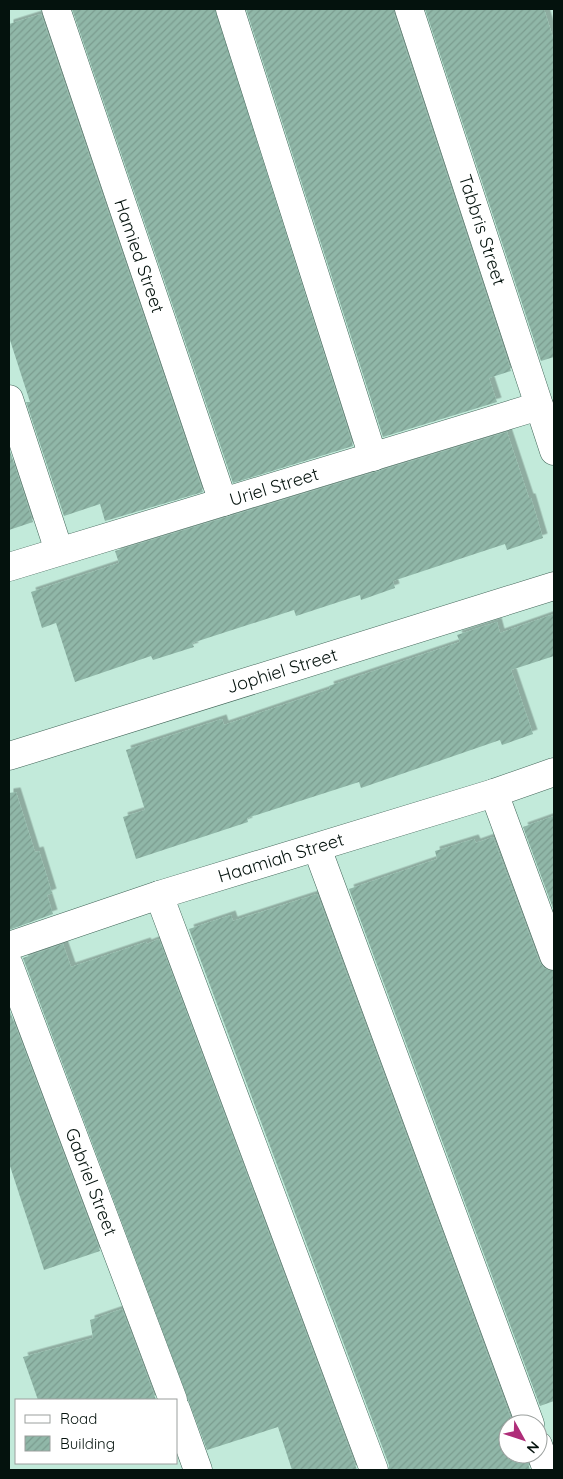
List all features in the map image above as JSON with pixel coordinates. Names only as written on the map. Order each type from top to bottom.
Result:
[{"type":"street","name":"Hamied Street","points":[[56,9],[222,502]]},
{"type":"street","points":[[230,9],[373,456]]},
{"type":"street","name":"Tabbris Street","points":[[409,9],[554,451]]},
{"type":"street","points":[[9,399],[58,552]]},
{"type":"street","name":"Uriel Street","points":[[9,567],[539,406]]},
{"type":"street","name":"Jophiel Street","points":[[9,756],[554,586]]},
{"type":"street","name":"Haamiah Street","points":[[9,946],[159,895],[494,793],[554,772]]},
{"type":"street","points":[[494,793],[554,956]]},
{"type":"street","points":[[317,848],[526,1414]]},
{"type":"street","points":[[159,895],[374,1470]]},
{"type":"street","name":"Gabriel Street","points":[[9,964],[173,1399]]},
{"type":"street","points":[[178,1415],[198,1470]]},
{"type":"building","points":[[72,9],[215,9],[353,446],[233,483]]},
{"type":"building","points":[[246,9],[394,9],[394,14],[511,371],[489,378],[497,402],[383,437]]},
{"type":"building","points":[[425,9],[544,9],[554,41],[554,357],[541,361]]},
{"type":"building","points":[[41,14],[203,492],[105,521],[100,504],[64,516],[26,402],[30,402],[9,337],[9,24]]},
{"type":"building","points":[[507,432],[529,498],[531,498],[543,538],[507,550],[505,544],[393,581],[395,588],[361,600],[360,595],[296,616],[294,610],[192,643],[194,647],[153,660],[151,656],[75,682],[56,623],[42,628],[31,592],[119,563],[115,551]]},
{"type":"building","points":[[9,448],[33,522],[9,530]]},
{"type":"building","points":[[554,614],[554,656],[511,670],[533,734],[502,745],[500,740],[361,788],[359,782],[247,818],[248,822],[136,859],[123,817],[145,810],[126,750],[222,719],[224,725],[330,689],[329,686],[460,642],[457,635],[497,622],[500,633]]},
{"type":"building","points":[[16,792],[35,852],[39,851],[52,893],[47,895],[53,914],[9,930],[9,793]]},
{"type":"building","points":[[554,816],[554,911],[523,827]]},
{"type":"building","points":[[493,837],[539,961],[544,968],[554,971],[554,1401],[540,1406],[349,889],[437,859],[435,851],[474,839],[476,843]]},
{"type":"building","points":[[317,894],[509,1414],[498,1414],[498,1464],[528,1464],[530,1470],[389,1470],[389,1465],[189,929],[231,915],[233,921]]},
{"type":"building","points":[[159,939],[357,1470],[292,1470],[278,1427],[207,1450],[23,958],[63,944],[71,967]]},
{"type":"building","points":[[9,1009],[100,1251],[44,1270],[9,1163]]},
{"type":"building","points":[[122,1309],[156,1399],[38,1399],[23,1357],[93,1338],[90,1320]]}]
